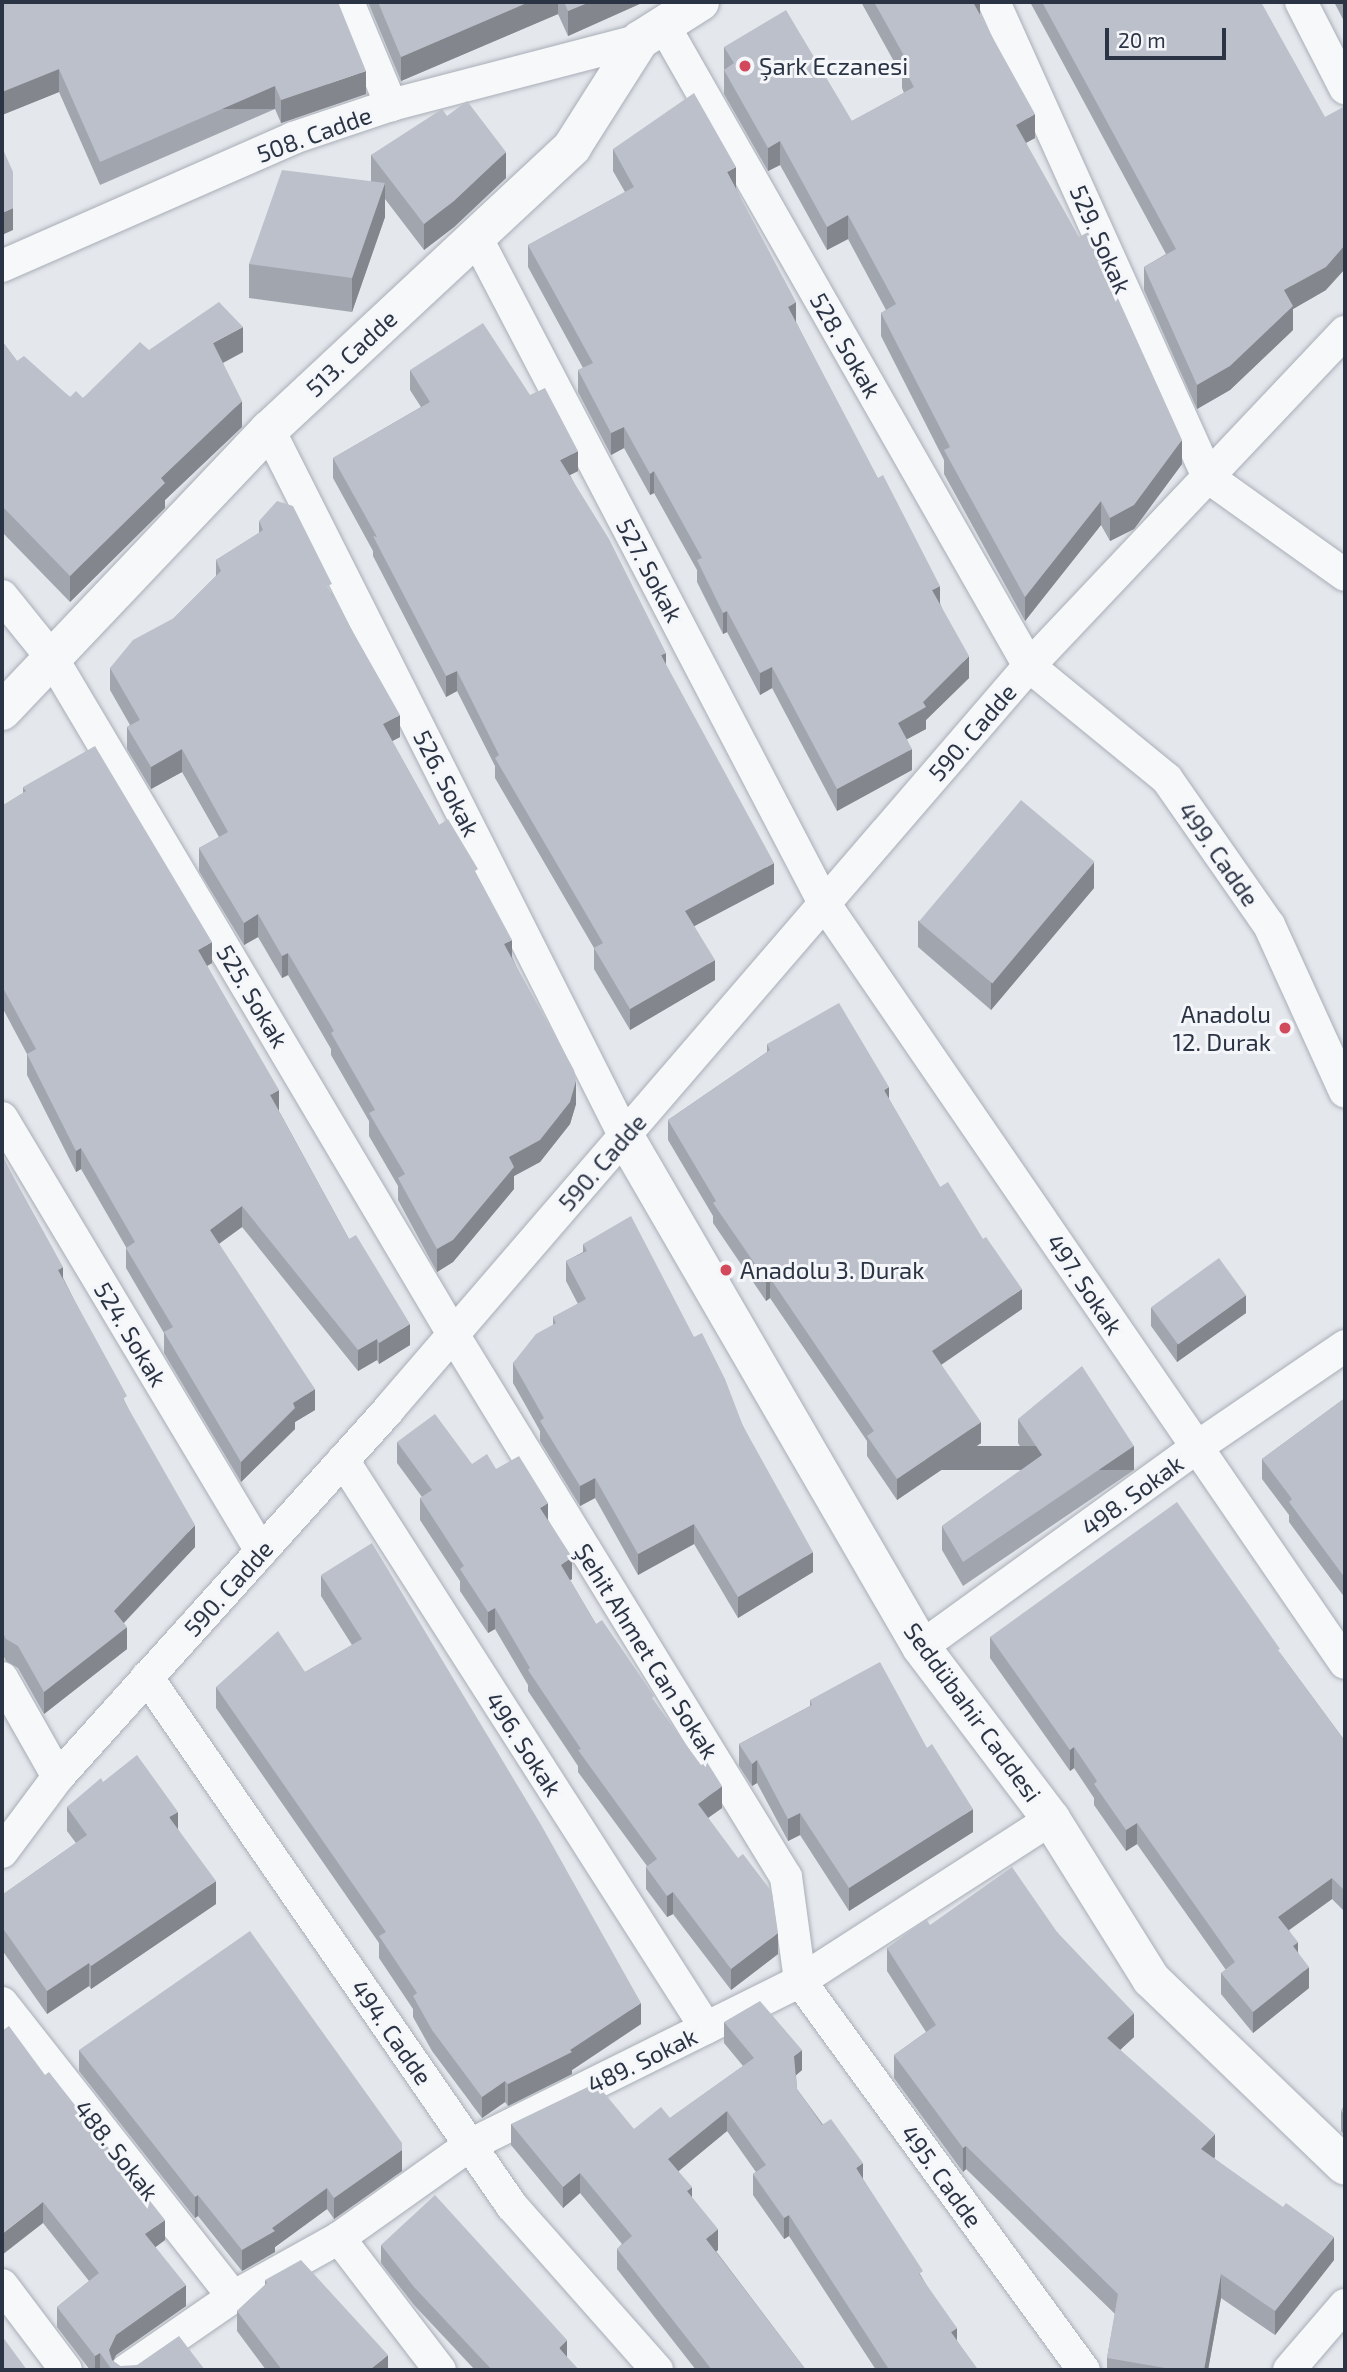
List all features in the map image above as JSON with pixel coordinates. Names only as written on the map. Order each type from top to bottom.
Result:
[{"type":"street","points":[[348,2],[391,106]]},
{"type":"street","name":"513. Cadde","points":[[2,711],[269,430],[572,147],[652,32],[700,2]]},
{"type":"street","name":"529. Sokak","points":[[994,2],[1208,477]]},
{"type":"street","points":[[1301,2],[1345,88]]},
{"type":"street","name":"508. Cadde","points":[[2,266],[293,138],[391,106],[652,32]]},
{"type":"street","name":"528. Sokak","points":[[652,32],[1029,666]]},
{"type":"street","name":"527. Sokak","points":[[476,237],[824,904]]},
{"type":"street","name":"590. Cadde","points":[[2,1852],[58,1777],[343,1460],[1029,666],[1345,332]]},
{"type":"street","name":"526. Sokak","points":[[269,430],[624,1135]]},
{"type":"street","points":[[1208,477],[1345,575]]},
{"type":"street","name":"525. Sokak","points":[[2,596],[52,658],[453,1334]]},
{"type":"street","name":"499. Cadde","points":[[1029,666],[1167,779],[1269,925],[1345,1092]]},
{"type":"street","name":"497. Sokak","points":[[824,904],[1345,1664]]},
{"type":"street","name":"524. Sokak","points":[[2,1118],[261,1551]]},
{"type":"street","name":"Seddübahir Caddesi","points":[[624,1135],[921,1647],[1051,1819],[1152,1979],[1345,2166]]},
{"type":"street","name":"Şehit Ahmet Can Sokak","points":[[453,1334],[786,1877],[800,1981]]},
{"type":"street","name":"498. Sokak","points":[[921,1647],[1197,1447],[1345,1346]]},
{"type":"street","name":"496. Sokak","points":[[343,1460],[706,2028]]},
{"type":"street","points":[[2,1678],[58,1777]]},
{"type":"street","name":"494. Cadde","points":[[147,1678],[512,2206],[657,2370]]},
{"type":"street","name":"489. Sokak","points":[[127,2370],[233,2297],[339,2238],[470,2146],[800,1981],[1051,1819]]},
{"type":"street","name":"495. Cadde","points":[[800,1981],[1084,2370]]},
{"type":"street","name":"488. Sokak","points":[[2,2003],[233,2297]]},
{"type":"street","points":[[339,2238],[440,2370]]},
{"type":"street","points":[[2,2285],[66,2370]]},
{"type":"street","points":[[1289,2370],[1345,2305]]},
{"type":"building","points":[[2,2],[338,2],[366,71],[281,100],[275,86],[100,162],[59,69],[2,92]]},
{"type":"building","points":[[378,2],[529,2],[401,57]]},
{"type":"building","points":[[564,2],[590,2],[568,11]]},
{"type":"building","points":[[874,2],[973,2],[1035,114],[1016,125],[1079,237],[1088,232],[1182,440],[1134,505],[1110,518],[1101,501],[1025,597],[944,450],[950,447],[881,313],[896,304],[848,215],[827,227],[780,141],[768,148],[724,70],[734,63],[724,47],[786,10],[852,121],[914,87],[902,64],[907,61]]},
{"type":"building","points":[[1042,2],[1261,2],[1325,117],[1345,106],[1345,245],[1326,267],[1284,290],[1293,306],[1230,366],[1197,385],[1144,267],[1176,249]]},
{"type":"building","points":[[694,93],[736,167],[727,172],[796,302],[788,307],[878,478],[883,475],[940,586],[932,590],[969,656],[923,702],[926,707],[898,723],[912,749],[837,789],[772,667],[760,673],[727,611],[723,613],[697,560],[702,558],[654,471],[650,474],[624,427],[611,433],[578,370],[593,363],[528,245],[634,187],[613,149]]},
{"type":"building","points":[[467,101],[506,152],[454,201],[424,224],[371,155],[442,109],[447,116]]},
{"type":"building","points":[[2,147],[13,172],[13,208],[2,213]]},
{"type":"building","points":[[282,170],[385,183],[352,278],[249,264]]},
{"type":"building","points":[[219,302],[243,327],[213,343],[242,401],[161,478],[165,483],[70,576],[2,506],[2,341],[17,361],[24,356],[70,397],[76,391],[83,398],[140,342],[149,350]]},
{"type":"building","points":[[483,323],[530,395],[545,388],[578,451],[560,460],[609,539],[666,653],[661,655],[774,863],[685,911],[715,960],[630,1009],[594,948],[603,943],[495,758],[499,755],[457,671],[446,676],[373,536],[377,537],[333,458],[430,402],[410,370]]},
{"type":"building","points":[[277,501],[293,506],[332,584],[327,586],[400,715],[383,724],[439,825],[448,819],[478,869],[475,871],[512,940],[504,944],[574,1070],[576,1081],[570,1102],[540,1140],[509,1157],[514,1167],[453,1240],[437,1249],[398,1178],[405,1174],[369,1113],[375,1110],[331,1033],[334,1031],[288,953],[282,956],[258,914],[244,923],[199,848],[228,832],[182,749],[151,767],[127,727],[140,720],[110,668],[133,640],[174,618],[221,571],[216,560],[263,530],[259,521]]},
{"type":"building","points":[[95,746],[212,942],[198,950],[279,1090],[270,1095],[349,1239],[356,1235],[410,1324],[379,1343],[377,1339],[358,1350],[242,1206],[210,1230],[315,1389],[293,1403],[295,1408],[241,1462],[164,1332],[173,1327],[126,1248],[135,1242],[81,1148],[76,1151],[27,1054],[36,1049],[2,986],[2,806],[26,791],[23,787]]},
{"type":"building","points":[[1021,800],[1095,862],[992,984],[919,922]]},
{"type":"building","points":[[839,1003],[889,1087],[884,1090],[940,1187],[948,1182],[983,1239],[986,1237],[1022,1289],[932,1351],[981,1422],[897,1479],[867,1436],[874,1431],[770,1278],[766,1280],[713,1203],[716,1201],[668,1120],[770,1050],[767,1044]]},
{"type":"building","points":[[2,1156],[63,1267],[58,1270],[127,1396],[123,1399],[195,1525],[114,1611],[127,1627],[44,1692],[18,1646],[6,1639],[2,1631]]},
{"type":"building","points":[[631,1216],[694,1337],[702,1333],[725,1379],[743,1426],[813,1552],[738,1597],[694,1524],[638,1554],[595,1478],[580,1486],[540,1421],[544,1418],[513,1363],[536,1334],[556,1323],[553,1317],[586,1299],[566,1261],[587,1251],[583,1244]]},
{"type":"building","points":[[1219,1258],[1246,1295],[1178,1345],[1151,1307]]},
{"type":"building","points":[[1082,1366],[1134,1446],[963,1562],[942,1526],[1042,1455],[1018,1419]]},
{"type":"building","points":[[1345,1398],[1345,1578],[1289,1502],[1292,1499],[1262,1459]]},
{"type":"building","points":[[435,1414],[472,1464],[487,1454],[496,1469],[519,1456],[548,1503],[540,1508],[572,1557],[561,1565],[596,1624],[602,1620],[654,1696],[652,1698],[701,1765],[707,1762],[722,1786],[698,1804],[738,1858],[743,1854],[772,1892],[778,1933],[731,1969],[673,1892],[667,1896],[646,1867],[657,1859],[578,1750],[581,1749],[528,1670],[530,1668],[495,1608],[488,1612],[460,1569],[464,1566],[420,1498],[432,1490],[397,1442]]},
{"type":"building","points":[[1177,1502],[1280,1649],[1278,1650],[1345,1741],[1345,1891],[1332,1878],[1278,1917],[1298,1942],[1293,1946],[1309,1967],[1253,2012],[1221,1973],[1235,1962],[1137,1823],[1126,1830],[1094,1784],[1097,1781],[1074,1747],[1070,1750],[990,1637]]},
{"type":"building","points":[[372,1543],[540,1823],[641,2003],[570,2050],[572,2052],[508,2084],[505,2081],[482,2097],[432,2030],[413,1996],[417,1993],[379,1936],[386,1932],[216,1687],[278,1631],[305,1672],[362,1639],[321,1575]]},
{"type":"building","points":[[880,1662],[927,1748],[932,1744],[973,1809],[849,1888],[800,1813],[788,1819],[757,1760],[752,1764],[739,1744],[812,1705],[810,1700]]},
{"type":"building","points":[[137,1755],[178,1812],[169,1817],[216,1881],[91,1966],[89,1963],[47,1991],[2,1927],[2,1895],[87,1835],[67,1807],[101,1778],[103,1782]]},
{"type":"building","points":[[1012,1867],[1057,1932],[1134,2013],[1107,2038],[1215,2134],[1201,2149],[1283,2207],[1286,2203],[1334,2237],[1275,2311],[1221,2274],[1204,2370],[1177,2370],[1107,2358],[1118,2294],[966,2146],[963,2148],[894,2055],[936,2025],[887,1948],[926,1919],[930,1925]]},
{"type":"building","points":[[250,1931],[402,2143],[402,2150],[334,2198],[327,2188],[272,2228],[275,2231],[242,2250],[198,2195],[195,2197],[79,2050]]},
{"type":"building","points":[[760,2001],[802,2050],[794,2056],[797,2089],[822,2125],[831,2119],[863,2163],[856,2168],[923,2271],[919,2274],[957,2328],[951,2332],[978,2370],[886,2370],[888,2368],[789,2215],[784,2218],[753,2174],[766,2165],[727,2111],[668,2159],[692,2187],[687,2191],[718,2229],[706,2239],[806,2370],[712,2370],[617,2249],[632,2236],[580,2173],[563,2187],[511,2124],[596,2083],[634,2129],[661,2107],[670,2118],[754,2058],[724,2022]]},
{"type":"building","points":[[9,2026],[45,2075],[49,2072],[165,2220],[145,2234],[186,2285],[116,2335],[109,2350],[112,2360],[120,2366],[137,2365],[179,2336],[205,2370],[112,2370],[100,2353],[95,2356],[57,2307],[99,2273],[43,2202],[2,2234],[2,2031]]},
{"type":"building","points":[[435,2195],[567,2340],[559,2348],[579,2370],[492,2370],[414,2287],[381,2245]]},
{"type":"building","points":[[301,2260],[388,2355],[372,2370],[282,2370],[237,2311],[267,2283],[265,2280]]},
{"type":"building","points":[[2,2336],[27,2370],[2,2370]]},
{"type":"place","name":"Şark Eczanesi","points":[[745,66]]},
{"type":"place","name":"Anadolu 12. Durak","points":[[1285,1028]]},
{"type":"place","name":"Anadolu 3. Durak","points":[[726,1270]]}]
